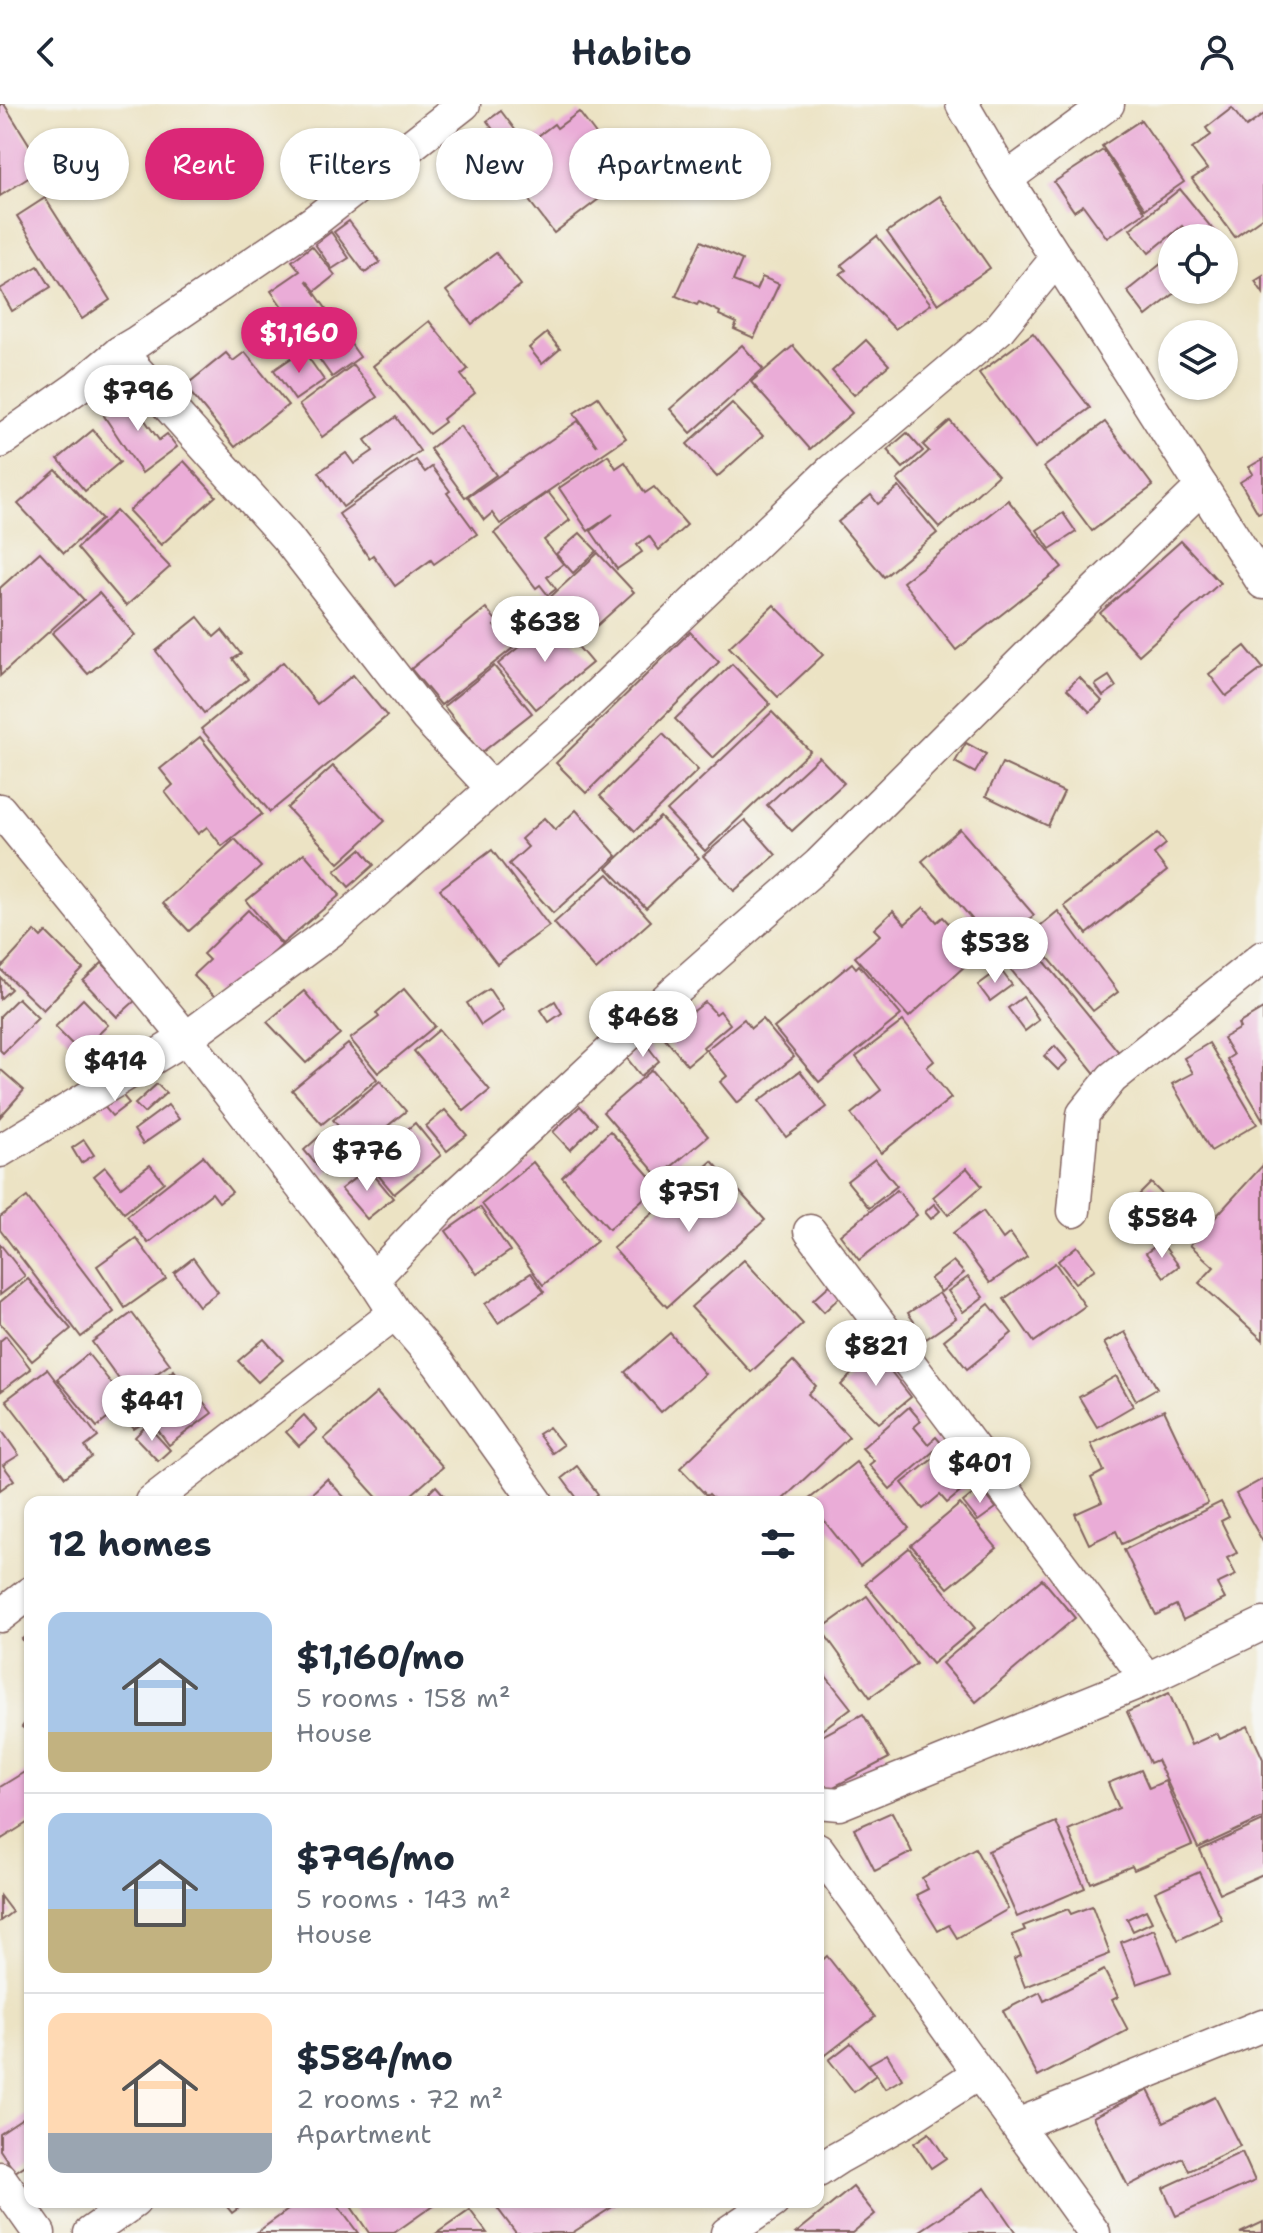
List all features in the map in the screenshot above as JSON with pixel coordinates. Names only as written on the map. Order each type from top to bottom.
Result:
[{"type":"street","points":[[0,442],[78,387],[120,352],[312,223],[464,104]]},
{"type":"street","points":[[962,104],[1006,179],[1263,583]]},
{"type":"street","points":[[1006,179],[1108,104]]},
{"type":"street","points":[[0,1151],[186,1038],[335,928],[577,714],[831,471],[998,330],[1057,258]]},
{"type":"street","points":[[120,352],[287,538],[426,717],[492,788]]},
{"type":"street","points":[[373,1279],[441,1208],[675,991],[819,864],[1202,487]]},
{"type":"street","points":[[0,810],[186,1038],[373,1279],[395,1313],[438,1363],[533,1496]]},
{"type":"street","points":[[1074,1211],[1083,1114],[1112,1078],[1263,957]]},
{"type":"street","points":[[810,1231],[1147,1679]]},
{"type":"street","points":[[159,1496],[395,1313]]},
{"type":"street","points":[[0,1616],[24,1598]]},
{"type":"street","points":[[824,1803],[839,1804],[1147,1679],[1263,1624]]},
{"type":"street","points":[[824,1857],[1094,2233]]},
{"type":"street","points":[[1017,2125],[1263,2025]]},
{"type":"street","points":[[824,2168],[979,2073]]},
{"type":"street","points":[[0,2178],[39,2233]]},
{"type":"street","points":[[90,2233],[125,2208]]},
{"type":"street","points":[[727,2233],[764,2208]]},
{"type":"building","points":[[0,104],[4,104],[24,136],[24,181],[0,196]]},
{"type":"building","points":[[1232,108],[1246,127],[1263,115],[1263,217],[1238,235],[1238,224],[1225,224],[1192,179],[1207,169],[1192,149],[1211,135],[1206,128]]},
{"type":"building","points":[[501,111],[514,128],[492,128],[487,121]]},
{"type":"building","points":[[579,112],[591,128],[569,128],[569,200],[598,200],[554,233],[529,200],[553,200],[553,128],[549,128],[554,124],[557,128]]},
{"type":"building","points":[[1141,120],[1184,182],[1145,209],[1102,146]]},
{"type":"building","points":[[1103,150],[1145,212],[1107,238],[1083,205],[1074,211],[1054,182]]},
{"type":"building","points":[[1180,189],[1208,224],[1158,224],[1158,246],[1149,253],[1130,229]]},
{"type":"building","points":[[940,196],[990,268],[938,304],[887,232]]},
{"type":"building","points":[[46,200],[110,300],[82,319],[17,216]]},
{"type":"building","points":[[349,221],[380,262],[365,273],[334,232]]},
{"type":"building","points":[[331,232],[349,258],[332,269],[315,244]]},
{"type":"building","points":[[877,236],[931,304],[895,329],[840,274],[846,270],[841,265]]},
{"type":"building","points":[[701,241],[742,260],[733,281],[756,290],[762,277],[779,284],[754,338],[734,329],[737,323],[719,315],[720,312],[676,296]]},
{"type":"building","points":[[312,246],[335,275],[315,291],[306,280],[360,357],[332,377],[271,291],[300,271],[292,261]]},
{"type":"building","points":[[496,253],[521,285],[472,324],[446,291]]},
{"type":"building","points":[[38,266],[51,287],[12,311],[0,289]]},
{"type":"building","points":[[1158,266],[1158,304],[1161,304],[1146,316],[1127,291]]},
{"type":"building","points":[[1263,276],[1263,293],[1255,281]]},
{"type":"building","points":[[429,321],[468,369],[461,375],[475,393],[429,434],[373,366]]},
{"type":"building","points":[[547,333],[560,349],[542,364],[529,348]]},
{"type":"building","points":[[1033,333],[1090,408],[1035,448],[979,373]]},
{"type":"building","points":[[866,340],[889,365],[854,395],[832,371]]},
{"type":"building","points":[[742,345],[763,369],[691,433],[670,409]]},
{"type":"building","points":[[793,346],[852,413],[810,449],[751,382]]},
{"type":"building","points":[[303,350],[324,380],[295,400],[274,370]]},
{"type":"building","points":[[245,352],[288,405],[235,447],[185,386],[226,353],[233,361]]},
{"type":"building","points":[[353,365],[377,397],[322,437],[299,405]]},
{"type":"building","points":[[137,391],[150,410],[142,416],[159,440],[167,434],[177,447],[142,473],[104,416]]},
{"type":"building","points":[[598,397],[626,438],[500,524],[492,513],[484,520],[468,497],[578,421],[597,446],[574,413]]},
{"type":"building","points":[[732,403],[763,436],[717,477],[687,444]]},
{"type":"building","points":[[396,417],[420,451],[343,507],[319,472],[346,453],[354,464],[373,451],[365,440]]},
{"type":"building","points":[[950,421],[998,475],[940,528],[897,480],[929,451],[923,445]]},
{"type":"building","points":[[1105,422],[1153,486],[1092,531],[1044,467]]},
{"type":"building","points":[[460,426],[496,475],[465,497],[430,449]]},
{"type":"building","points":[[93,430],[120,462],[85,491],[58,459]]},
{"type":"building","points":[[907,433],[923,451],[903,468],[887,450]]},
{"type":"building","points":[[608,455],[616,468],[625,462],[645,493],[654,487],[687,525],[659,550],[649,536],[637,545],[642,552],[617,569],[591,531],[613,514],[588,531],[559,488]]},
{"type":"building","points":[[1263,459],[1263,511],[1258,513],[1240,482],[1253,474],[1249,467]]},
{"type":"building","points":[[416,460],[425,472],[432,467],[477,534],[434,564],[431,560],[395,586],[373,555],[369,558],[339,514]]},
{"type":"building","points":[[184,461],[216,496],[161,545],[129,511]]},
{"type":"building","points":[[56,470],[102,519],[64,553],[18,504]]},
{"type":"building","points":[[899,487],[937,533],[884,577],[838,522],[871,495],[878,504]]},
{"type":"building","points":[[548,492],[570,520],[544,540],[563,564],[547,577],[556,589],[548,595],[540,585],[536,588],[494,533]]},
{"type":"building","points":[[1008,500],[1062,567],[956,650],[903,582]]},
{"type":"building","points":[[116,511],[170,567],[126,606],[77,548]]},
{"type":"building","points":[[1063,513],[1076,532],[1050,549],[1037,530]]},
{"type":"building","points":[[580,533],[597,551],[573,573],[556,554]]},
{"type":"building","points":[[1181,541],[1220,583],[1139,655],[1100,613]]},
{"type":"building","points":[[40,552],[84,600],[0,676],[0,588]]},
{"type":"building","points":[[598,553],[634,592],[581,640],[545,602]]},
{"type":"building","points":[[99,593],[135,635],[88,674],[52,633]]},
{"type":"building","points":[[774,605],[823,655],[778,697],[729,647]]},
{"type":"building","points":[[486,608],[498,623],[494,626],[513,648],[441,705],[411,669]]},
{"type":"building","points":[[198,617],[214,637],[222,630],[241,654],[233,659],[248,679],[204,713],[156,651]]},
{"type":"building","points":[[554,618],[592,663],[536,709],[498,664]]},
{"type":"building","points":[[690,632],[719,662],[586,793],[556,763]]},
{"type":"building","points":[[1245,646],[1263,668],[1226,696],[1209,674]]},
{"type":"building","points":[[283,662],[317,704],[353,675],[387,716],[270,812],[201,729]]},
{"type":"building","points":[[732,664],[770,704],[713,758],[675,719]]},
{"type":"building","points":[[494,666],[532,713],[481,753],[444,706]]},
{"type":"building","points":[[1109,676],[1116,687],[1103,696],[1095,685]]},
{"type":"building","points":[[1079,677],[1102,701],[1090,712],[1067,689]]},
{"type":"building","points":[[772,712],[810,751],[705,851],[667,811]]},
{"type":"building","points":[[663,734],[698,770],[635,831],[600,796]]},
{"type":"building","points":[[200,737],[262,814],[222,846],[207,827],[198,834],[165,792],[173,785],[160,769]]},
{"type":"building","points":[[966,743],[986,754],[975,773],[955,762]]},
{"type":"building","points":[[819,757],[844,783],[792,831],[767,805]]},
{"type":"building","points":[[1002,763],[1064,792],[1048,826],[986,796]]},
{"type":"building","points":[[333,766],[385,821],[339,863],[287,808]]},
{"type":"building","points":[[576,810],[617,856],[553,913],[509,864],[528,847],[521,839],[544,818],[555,830]]},
{"type":"building","points":[[660,817],[699,858],[646,908],[607,868]]},
{"type":"building","points":[[745,820],[776,855],[734,891],[703,856]]},
{"type":"building","points":[[960,829],[1034,915],[996,947],[922,861]]},
{"type":"building","points":[[1158,833],[1166,844],[1154,854],[1167,871],[1087,934],[1064,906]]},
{"type":"building","points":[[235,839],[261,867],[189,931],[163,903]]},
{"type":"building","points":[[361,849],[374,865],[349,887],[335,871]]},
{"type":"building","points":[[492,850],[549,926],[497,964],[440,889]]},
{"type":"building","points":[[304,853],[340,895],[282,944],[246,901]]},
{"type":"building","points":[[608,874],[651,921],[596,970],[554,923]]},
{"type":"building","points":[[924,907],[937,922],[943,917],[977,955],[909,1017],[855,957],[880,935],[874,929],[893,911],[905,924]]},
{"type":"building","points":[[248,910],[282,945],[221,1003],[193,975],[209,960],[203,954]]},
{"type":"building","points":[[1058,911],[1118,992],[1093,1011],[1029,935]]},
{"type":"building","points":[[35,931],[41,937],[46,932],[83,969],[43,1010],[0,969]]},
{"type":"building","points":[[1027,940],[1122,1056],[1097,1076],[1003,960]]},
{"type":"building","points":[[102,963],[137,999],[117,1017],[83,981]]},
{"type":"building","points":[[852,963],[856,968],[859,965],[901,1015],[819,1082],[774,1028]]},
{"type":"building","points":[[1000,969],[1012,985],[990,1001],[978,985]]},
{"type":"building","points":[[0,977],[11,989],[0,999]]},
{"type":"building","points":[[404,989],[435,1026],[378,1073],[350,1039],[379,1017],[376,1013]]},
{"type":"building","points":[[489,989],[503,1010],[481,1025],[467,1003]]},
{"type":"building","points":[[304,991],[340,1034],[306,1063],[267,1022]]},
{"type":"building","points":[[1023,997],[1039,1020],[1025,1031],[1008,1008]]},
{"type":"building","points":[[18,998],[38,1018],[3,1053],[0,1050],[0,1016]]},
{"type":"building","points":[[83,999],[108,1025],[80,1052],[55,1027]]},
{"type":"building","points":[[555,1001],[562,1013],[549,1022],[541,1010]]},
{"type":"building","points":[[705,1002],[716,1014],[720,1011],[730,1024],[687,1065],[663,1036]]},
{"type":"building","points":[[1263,1009],[1263,1120],[1227,1059],[1233,1055],[1223,1038],[1240,1028],[1238,1024]]},
{"type":"building","points":[[744,1019],[751,1028],[762,1019],[794,1057],[737,1103],[720,1082],[727,1076],[706,1050]]},
{"type":"building","points":[[903,1021],[934,1061],[927,1067],[951,1098],[881,1153],[851,1114],[881,1090],[856,1057]]},
{"type":"building","points":[[439,1030],[490,1090],[464,1111],[414,1051]]},
{"type":"building","points":[[645,1043],[659,1061],[641,1076],[626,1057]]},
{"type":"building","points":[[1209,1043],[1257,1124],[1211,1151],[1172,1084],[1193,1073],[1184,1058]]},
{"type":"building","points":[[348,1044],[377,1079],[322,1124],[292,1090]]},
{"type":"building","points":[[1055,1046],[1068,1061],[1058,1070],[1044,1056]]},
{"type":"building","points":[[0,1069],[24,1090],[0,1117]]},
{"type":"building","points":[[652,1070],[708,1136],[659,1177],[603,1112]]},
{"type":"building","points":[[800,1071],[827,1107],[786,1137],[759,1101]]},
{"type":"building","points":[[380,1081],[406,1111],[358,1150],[333,1120]]},
{"type":"building","points":[[157,1084],[166,1093],[144,1113],[135,1104]]},
{"type":"building","points":[[118,1090],[129,1103],[112,1116],[101,1103]]},
{"type":"building","points":[[168,1105],[179,1119],[143,1144],[134,1130]]},
{"type":"building","points":[[580,1106],[597,1124],[570,1150],[553,1132]]},
{"type":"building","points":[[445,1110],[467,1135],[447,1151],[426,1126]]},
{"type":"building","points":[[415,1123],[441,1155],[394,1194],[368,1163]]},
{"type":"building","points":[[610,1131],[658,1186],[609,1229],[562,1177]]},
{"type":"building","points":[[321,1135],[337,1152],[333,1155],[340,1162],[325,1175],[304,1150]]},
{"type":"building","points":[[84,1140],[94,1155],[81,1163],[72,1148]]},
{"type":"building","points":[[203,1156],[232,1192],[219,1202],[212,1193],[148,1243],[127,1216]]},
{"type":"building","points":[[875,1159],[897,1186],[869,1208],[847,1181]]},
{"type":"building","points":[[712,1161],[765,1220],[667,1307],[613,1248]]},
{"type":"building","points":[[533,1162],[597,1241],[543,1285],[482,1204]]},
{"type":"building","points":[[150,1165],[164,1182],[124,1213],[94,1176],[105,1167],[121,1187]]},
{"type":"building","points":[[1263,1165],[1263,1340],[1199,1283],[1214,1267],[1190,1245]]},
{"type":"building","points":[[368,1168],[393,1198],[367,1219],[341,1189]]},
{"type":"building","points":[[967,1168],[982,1186],[948,1215],[933,1197]]},
{"type":"building","points":[[1151,1183],[1179,1211],[1150,1240],[1122,1212]]},
{"type":"building","points":[[897,1190],[917,1215],[859,1260],[840,1235]]},
{"type":"building","points":[[27,1197],[114,1312],[81,1337],[0,1230],[0,1217]]},
{"type":"building","points":[[934,1204],[940,1211],[931,1219],[925,1212]]},
{"type":"building","points":[[480,1207],[510,1251],[477,1274],[446,1231]]},
{"type":"building","points":[[983,1211],[1003,1239],[1010,1233],[1027,1257],[990,1283],[953,1233]]},
{"type":"building","points":[[136,1238],[166,1279],[125,1308],[97,1266]]},
{"type":"building","points":[[1161,1242],[1179,1266],[1164,1277],[1146,1253]]},
{"type":"building","points":[[0,1244],[25,1276],[0,1295]]},
{"type":"building","points":[[1077,1246],[1095,1269],[1075,1283],[1058,1261]]},
{"type":"building","points":[[193,1258],[218,1292],[199,1306],[174,1273]]},
{"type":"building","points":[[744,1260],[803,1324],[751,1372],[691,1307]]},
{"type":"building","points":[[953,1261],[964,1273],[941,1292],[930,1279]]},
{"type":"building","points":[[1055,1263],[1085,1306],[1034,1342],[1004,1299]]},
{"type":"building","points":[[531,1273],[544,1292],[498,1323],[485,1304]]},
{"type":"building","points":[[968,1277],[983,1297],[963,1312],[948,1291]]},
{"type":"building","points":[[28,1279],[71,1329],[32,1361],[0,1323],[0,1302]]},
{"type":"building","points":[[832,1283],[843,1294],[824,1312],[813,1300]]},
{"type":"building","points":[[939,1293],[956,1318],[926,1339],[908,1313]]},
{"type":"building","points":[[989,1304],[1012,1333],[967,1369],[944,1340]]},
{"type":"building","points":[[132,1313],[170,1364],[129,1393],[92,1342]]},
{"type":"building","points":[[1125,1332],[1157,1388],[1136,1400],[1104,1343]]},
{"type":"building","points":[[670,1333],[705,1374],[661,1412],[625,1372]]},
{"type":"building","points":[[6,1336],[31,1369],[0,1392],[0,1341]]},
{"type":"building","points":[[264,1339],[283,1360],[258,1382],[238,1361]]},
{"type":"building","points":[[874,1350],[911,1397],[879,1423],[841,1385]]},
{"type":"building","points":[[88,1354],[127,1403],[97,1427],[57,1379]]},
{"type":"building","points":[[793,1361],[816,1386],[808,1394],[849,1437],[786,1496],[707,1496],[680,1468]]},
{"type":"building","points":[[47,1369],[98,1437],[85,1447],[92,1457],[65,1477],[6,1400]]},
{"type":"building","points":[[174,1370],[197,1402],[201,1399],[212,1413],[169,1445],[135,1399]]},
{"type":"building","points":[[1116,1376],[1133,1406],[1097,1427],[1079,1397]]},
{"type":"building","points":[[377,1393],[443,1467],[410,1496],[376,1496],[324,1439]]},
{"type":"building","points":[[909,1407],[921,1421],[914,1427],[928,1444],[936,1437],[942,1444],[890,1489],[869,1465],[874,1461],[862,1448]]},
{"type":"building","points":[[1164,1410],[1208,1503],[1122,1544],[1116,1531],[1089,1544],[1075,1514],[1102,1502],[1091,1478],[1104,1471],[1091,1444]]},
{"type":"building","points":[[137,1412],[145,1422],[134,1429],[127,1420]]},
{"type":"building","points":[[304,1415],[317,1430],[299,1446],[286,1432]]},
{"type":"building","points":[[147,1425],[170,1450],[158,1461],[135,1437]]},
{"type":"building","points":[[549,1427],[563,1445],[552,1453],[538,1434]]},
{"type":"building","points":[[0,1428],[19,1455],[3,1465],[14,1480],[0,1490]]},
{"type":"building","points":[[948,1447],[975,1480],[947,1503],[940,1495],[923,1509],[902,1483]]},
{"type":"building","points":[[856,1462],[909,1528],[860,1566],[824,1521],[824,1496],[813,1496]]},
{"type":"building","points":[[577,1466],[598,1494],[576,1496],[562,1478]]},
{"type":"building","points":[[327,1479],[343,1496],[309,1496]]},
{"type":"building","points":[[1263,1479],[1263,1542],[1236,1494]]},
{"type":"building","points":[[436,1486],[445,1496],[425,1496]]},
{"type":"building","points":[[981,1488],[996,1508],[978,1521],[963,1502]]},
{"type":"building","points":[[1221,1502],[1229,1517],[1221,1521],[1237,1553],[1227,1558],[1236,1575],[1217,1584],[1225,1599],[1183,1620],[1176,1605],[1156,1615],[1124,1550]]},
{"type":"building","points":[[960,1504],[997,1548],[948,1588],[911,1545]]},
{"type":"building","points":[[909,1548],[975,1628],[932,1664],[865,1584]]},
{"type":"building","points":[[1042,1579],[1075,1618],[976,1702],[942,1663]]},
{"type":"building","points":[[867,1596],[916,1664],[870,1697],[824,1633],[824,1627]]},
{"type":"building","points":[[824,1674],[851,1708],[824,1728]]},
{"type":"building","points":[[1169,1693],[1191,1745],[1217,1733],[1220,1739],[1248,1726],[1263,1759],[1263,1818],[1198,1848],[1157,1760],[1150,1763],[1127,1712]]},
{"type":"building","points":[[863,1714],[889,1758],[824,1792],[824,1735]]},
{"type":"building","points":[[1141,1770],[1149,1788],[1165,1781],[1192,1845],[1134,1870],[1132,1866],[1091,1883],[1068,1830],[1119,1808],[1108,1783]]},
{"type":"building","points":[[24,1772],[24,1825],[0,1840],[0,1787]]},
{"type":"building","points":[[892,1812],[912,1852],[875,1871],[854,1829]]},
{"type":"building","points":[[1263,1821],[1263,1874],[1220,1893],[1200,1850]]},
{"type":"building","points":[[1056,1822],[1085,1888],[1017,1917],[988,1851]]},
{"type":"building","points":[[975,1848],[1008,1909],[957,1938],[949,1925],[938,1931],[916,1895],[928,1889],[922,1878]]},
{"type":"building","points":[[1199,1872],[1222,1920],[1178,1940],[1155,1892]]},
{"type":"building","points":[[0,1896],[12,1912],[0,1921]]},
{"type":"building","points":[[1092,1906],[1110,1954],[1025,1987],[1014,1959],[1021,1956],[1012,1935],[1025,1930],[1023,1926],[1068,1909],[1071,1914]]},
{"type":"building","points":[[1146,1910],[1152,1922],[1133,1931],[1127,1919]]},
{"type":"building","points":[[1154,1929],[1171,1972],[1137,1984],[1121,1942]]},
{"type":"building","points":[[827,1956],[875,2017],[824,2056],[824,1959]]},
{"type":"building","points":[[1104,1970],[1118,1997],[1112,2000],[1128,2030],[1038,2077],[1003,2011],[1040,1992],[1044,2001]]},
{"type":"building","points":[[851,2043],[876,2075],[854,2092],[829,2060]]},
{"type":"building","points":[[887,2054],[902,2079],[885,2089],[869,2064]]},
{"type":"building","points":[[1148,2090],[1164,2122],[1215,2097],[1240,2146],[1189,2171],[1183,2158],[1128,2186],[1093,2117]]},
{"type":"building","points":[[24,2117],[24,2166],[15,2172],[0,2150],[0,2133]]},
{"type":"building","points":[[929,2133],[946,2158],[931,2168],[914,2143]]},
{"type":"building","points":[[1242,2152],[1255,2181],[1176,2216],[1163,2188]]},
{"type":"building","points":[[853,2187],[875,2214],[852,2233],[796,2233]]},
{"type":"building","points":[[985,2188],[1016,2233],[917,2233]]},
{"type":"building","points":[[291,2208],[339,2208],[358,2233],[256,2233]]},
{"type":"building","points":[[352,2208],[429,2208],[394,2233],[369,2233]]},
{"type":"building","points":[[497,2208],[611,2208],[572,2233],[516,2233]]},
{"type":"building","points":[[470,2210],[487,2233],[437,2233]]},
{"type":"building","points":[[1263,2222],[1263,2233],[1240,2233]]}]
